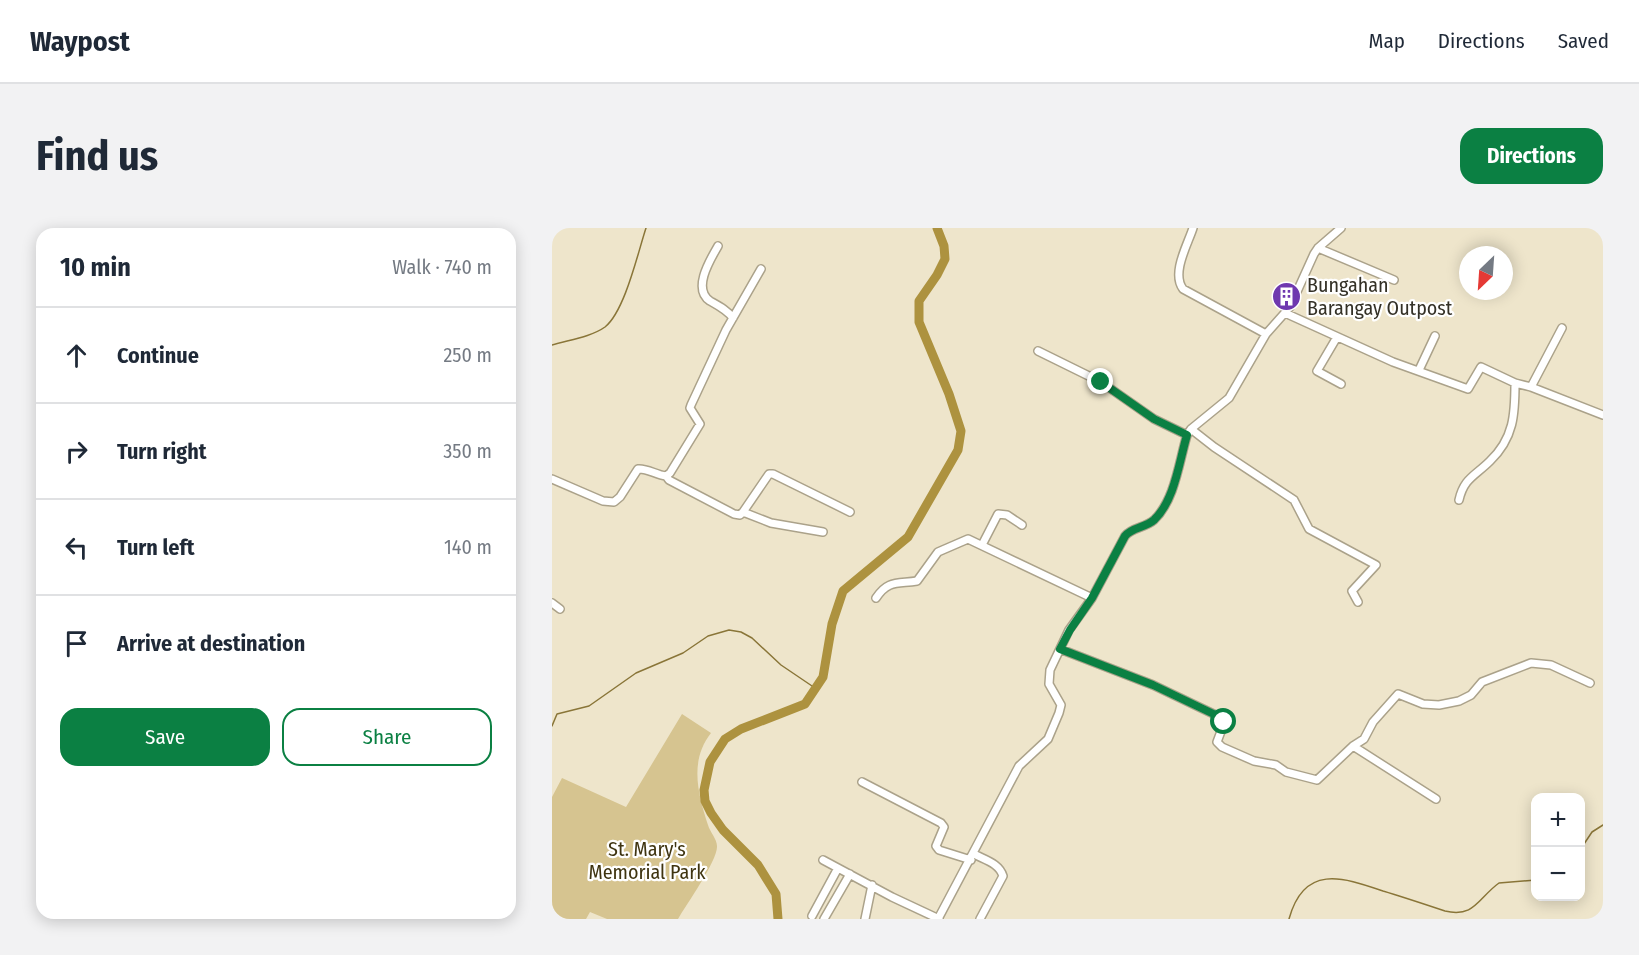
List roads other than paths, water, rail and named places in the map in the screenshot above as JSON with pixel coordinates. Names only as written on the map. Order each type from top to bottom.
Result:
[{"type":"street","points":[[1193,228],[1181,264],[1180,285],[1183,289],[1266,334]]},
{"type":"street","points":[[823,860],[938,919],[973,857],[1019,766],[1046,742],[1059,713],[1060,702],[1050,688],[1048,676],[1070,630],[1092,598],[1125,536],[1132,530],[1152,522],[1162,508],[1171,489],[1189,432],[1229,398],[1266,334],[1290,306],[1318,248],[1341,228]]},
{"type":"street","points":[[718,246],[708,265],[701,288],[704,296],[723,308],[733,318]]},
{"type":"street","points":[[1318,248],[1394,280]]},
{"type":"street","points":[[666,476],[700,424],[690,408],[691,405],[733,318],[761,269]]},
{"type":"street","points":[[1285,313],[1404,366],[1468,389],[1481,367],[1515,383],[1603,415]]},
{"type":"street","points":[[1531,387],[1562,328]]},
{"type":"street","points":[[1419,370],[1436,336]]},
{"type":"street","points":[[1337,337],[1317,371],[1341,384]]},
{"type":"street","points":[[1038,351],[1101,382],[1154,419],[1189,432],[1294,500],[1309,529],[1376,565],[1352,591],[1358,602]]},
{"type":"street","points":[[1459,501],[1462,488],[1498,452],[1511,429],[1515,419],[1515,383]]},
{"type":"street","points":[[552,479],[603,501],[614,502],[620,497],[638,469],[642,468],[666,476],[669,480],[740,515],[769,474],[772,474],[850,512]]},
{"type":"street","points":[[743,512],[771,524],[823,532]]},
{"type":"street","points":[[982,545],[998,514],[1007,515],[1022,525]]},
{"type":"street","points":[[876,598],[883,587],[889,584],[917,581],[938,552],[968,539],[1092,598]]},
{"type":"street","points":[[552,603],[560,609]]},
{"type":"street","points":[[1060,649],[1153,685],[1222,718],[1223,726],[1217,742],[1222,747],[1254,760],[1276,765],[1286,772],[1317,780],[1364,738],[1373,722],[1398,694],[1422,704],[1439,705],[1459,701],[1471,696],[1482,682],[1531,663],[1551,665],[1590,684]]},
{"type":"street","points":[[1353,746],[1436,799]]},
{"type":"street","points":[[862,782],[941,823],[944,827],[936,846],[939,850],[973,857],[996,865],[1003,876],[980,919]]},
{"type":"street","points":[[812,916],[838,868]]},
{"type":"street","points":[[824,919],[850,874]]},
{"type":"street","points":[[865,919],[872,885]]},
{"type":"waterway","points":[[552,345],[593,333],[605,327],[612,319],[625,295],[646,228]]},
{"type":"waterway","points":[[778,919],[776,894],[758,865],[723,830],[705,801],[704,790],[710,762],[725,739],[741,729],[805,704],[823,677],[832,624],[843,591],[908,537],[958,450],[961,431],[949,394],[919,322],[919,301],[945,259],[944,246],[937,228]]},
{"type":"waterway","points":[[552,726],[557,714],[589,706],[636,673],[683,653],[708,636],[729,630],[741,632],[752,638],[781,665],[815,688]]},
{"type":"waterway","points":[[1582,847],[1592,832],[1603,825]]},
{"type":"waterway","points":[[1289,919],[1304,889],[1315,882],[1326,879],[1353,882],[1445,911],[1455,912],[1470,909],[1499,883],[1531,880]]},
{"type":"place","name":"Bungahan Barangay Outpost","points":[[1286,296]]},
{"type":"park label","name":"St. Mary's Memorial Park","points":[[647,860]]}]
